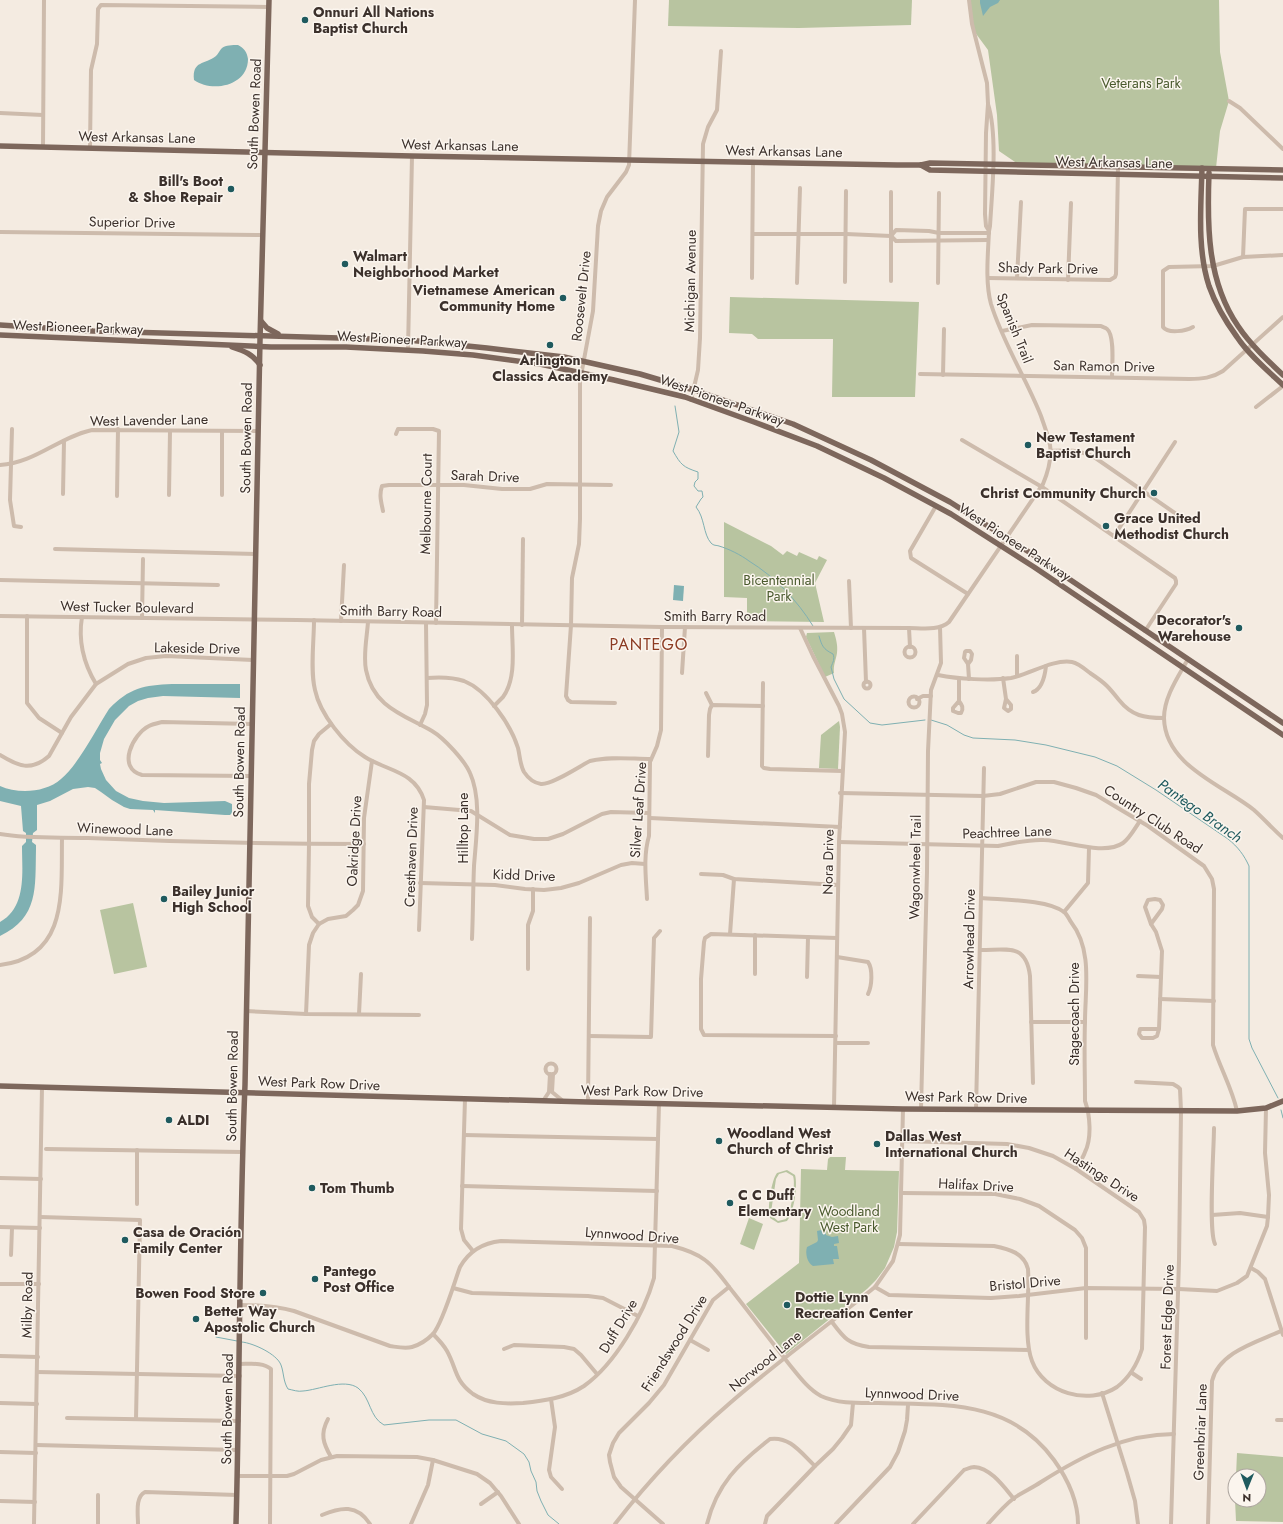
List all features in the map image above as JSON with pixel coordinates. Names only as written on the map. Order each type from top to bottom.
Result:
[{"type":"main road","name":"South Bowen Road","points":[[236,1524],[240,1376],[242,1152],[245,1092],[260,335],[269,0]]},
{"type":"main road","name":"West Arkansas Lane","points":[[0,146],[753,163],[920,165],[930,163],[993,163],[1283,170]]},
{"type":"main road","name":"West Arkansas Lane","points":[[920,165],[930,170],[1283,178]]},
{"type":"main road","points":[[1202,168],[1202,246],[1210,287],[1219,307],[1236,337],[1283,386]]},
{"type":"main road","points":[[1209,168],[1209,238],[1213,266],[1219,290],[1238,326],[1283,375]]},
{"type":"main road","points":[[261,321],[274,333],[284,336]]},
{"type":"main road","name":"West Pioneer Parkway","points":[[0,325],[144,332],[408,340],[564,357],[640,374],[694,390],[793,424],[865,457],[950,502],[1283,723]]},
{"type":"main road","points":[[142,342],[144,332]]},
{"type":"main road","name":"West Pioneer Parkway","points":[[0,335],[142,342],[346,347],[473,355],[523,362],[582,373],[691,400],[817,446],[884,478],[936,506],[1000,546],[1283,735]]},
{"type":"main road","points":[[225,344],[249,353],[260,365]]},
{"type":"main road","name":"West Park Row Drive","points":[[0,1086],[564,1102],[903,1109],[1237,1112],[1266,1108],[1283,1101]]},
{"type":"street","points":[[43,147],[44,0]]},
{"type":"street","name":"Roosevelt Drive","points":[[615,703],[572,702],[568,700],[566,696],[571,625],[572,578],[579,544],[580,400],[582,373],[593,311],[598,226],[601,211],[607,197],[628,170],[630,160],[635,0]]},
{"type":"street","name":"Spanish Trail","points":[[969,0],[972,24],[987,83],[988,104],[986,115],[985,214],[986,226],[989,232]]},
{"type":"street","points":[[90,148],[91,70],[97,44],[98,9],[101,6],[269,7]]},
{"type":"street","name":"Michigan Avenue","points":[[691,400],[698,370],[700,338],[702,162],[706,132],[717,110],[721,51]]},
{"type":"street","points":[[1229,101],[1240,108],[1283,149]]},
{"type":"street","name":"Spanish Trail","points":[[988,104],[992,115],[993,163],[988,240],[988,278],[990,299],[1002,332],[1036,404],[1045,428],[1050,451]]},
{"type":"street","points":[[0,113],[43,115]]},
{"type":"street","points":[[408,350],[412,156]]},
{"type":"street","points":[[752,278],[753,163]]},
{"type":"street","name":"Shady Park Drive","points":[[988,278],[1110,280],[1115,277],[1118,167]]},
{"type":"street","points":[[797,283],[800,188]]},
{"type":"street","points":[[845,282],[846,191]]},
{"type":"street","points":[[891,192],[891,281]]},
{"type":"street","points":[[938,283],[939,193]]},
{"type":"street","points":[[1017,278],[1021,202]]},
{"type":"street","points":[[1068,280],[1071,203]]},
{"type":"street","points":[[1243,257],[1245,209],[1283,209]]},
{"type":"street","points":[[891,236],[896,230],[929,231],[939,233],[989,232]]},
{"type":"street","name":"Superior Drive","points":[[0,232],[263,235]]},
{"type":"street","points":[[752,234],[846,234],[891,236],[896,241],[929,242],[938,240],[988,240]]},
{"type":"street","points":[[1193,327],[1186,330],[1167,331],[1163,327],[1162,274],[1165,268],[1213,266],[1243,257],[1283,254]]},
{"type":"street","name":"San Ramon Drive","points":[[920,374],[1189,379],[1207,378],[1217,375],[1223,371],[1283,317]]},
{"type":"street","points":[[1002,332],[1032,324],[1094,326],[1107,328],[1111,335],[1112,342],[1112,377]]},
{"type":"street","points":[[944,330],[944,375]]},
{"type":"street","points":[[1256,407],[1283,386]]},
{"type":"street","points":[[12,429],[10,500],[14,526],[21,527]]},
{"type":"street","points":[[118,429],[118,496]]},
{"type":"street","name":"Melbourne Court","points":[[396,434],[398,429],[433,429],[439,431],[436,623]]},
{"type":"street","name":"West Lavender Lane","points":[[0,465],[11,464],[28,459],[75,435],[92,430],[258,431]]},
{"type":"street","points":[[169,495],[170,431]]},
{"type":"street","points":[[222,431],[222,495]]},
{"type":"street","points":[[962,440],[1042,487],[1175,578],[1176,582],[1145,631]]},
{"type":"street","points":[[63,494],[64,441]]},
{"type":"street","points":[[1114,536],[1176,442]]},
{"type":"street","points":[[940,627],[949,622],[1042,487],[1048,474],[1050,451],[1081,451],[1094,457],[1182,518]]},
{"type":"street","name":"Sarah Drive","points":[[384,511],[379,496],[382,486],[437,485],[530,489],[547,484],[611,485]]},
{"type":"street","points":[[936,506],[910,551],[910,555],[912,558],[968,594]]},
{"type":"street","points":[[522,625],[523,539]]},
{"type":"street","points":[[55,549],[256,554]]},
{"type":"street","points":[[142,618],[143,559]]},
{"type":"street","points":[[341,621],[344,565]]},
{"type":"street","points":[[0,580],[218,585]]},
{"type":"street","points":[[849,581],[851,628]]},
{"type":"street","name":"West Tucker Boulevard","points":[[0,616],[254,620]]},
{"type":"street","points":[[27,616],[27,703],[39,718],[62,733]]},
{"type":"street","points":[[82,617],[82,651],[88,670],[96,684]]},
{"type":"street","name":"Smith Barry Road","points":[[254,620],[662,627],[940,627]]},
{"type":"street","name":"Cresthaven Drive","points":[[314,620],[313,670],[315,690],[331,724],[346,742],[365,758],[404,775],[416,783],[422,792],[424,807],[419,930]]},
{"type":"street","name":"Hilltop Lane","points":[[368,622],[366,670],[374,689],[387,707],[433,732],[442,739],[470,772],[475,789],[477,814],[472,939]]},
{"type":"street","points":[[420,725],[426,710],[426,623]]},
{"type":"street","points":[[494,706],[503,697],[511,677],[512,625]]},
{"type":"street","name":"Silver Leaf Drive","points":[[647,899],[646,846],[649,836],[650,816],[649,779],[651,759],[658,746],[661,730],[662,627]]},
{"type":"street","points":[[682,673],[684,627]]},
{"type":"street","name":"Wagonwheel Trail","points":[[921,1109],[928,751],[931,696],[941,663],[940,627]]},
{"type":"street","name":"Nora Drive","points":[[800,628],[842,714],[845,732],[840,793],[834,1107]]},
{"type":"street","points":[[864,628],[866,682]]},
{"type":"street","points":[[909,628],[910,647]]},
{"type":"street","name":"Lakeside Drive","points":[[0,755],[15,764],[24,766],[39,763],[49,756],[71,717],[96,684],[128,664],[146,658],[166,656],[253,660]]},
{"type":"street","points":[[1017,656],[1017,676]]},
{"type":"street","points":[[1188,659],[1168,698],[1164,718],[1169,741],[1183,760],[1254,810],[1283,838]]},
{"type":"street","points":[[938,675],[969,679],[1003,678],[1017,676],[1062,662],[1076,663],[1107,686],[1129,711],[1150,718],[1164,718]]},
{"type":"street","points":[[968,664],[969,679]]},
{"type":"street","points":[[1033,692],[1036,691],[1044,678],[1046,666]]},
{"type":"street","points":[[427,678],[444,678],[464,681],[488,698],[502,717],[518,748],[522,768],[525,773],[537,783],[550,783],[590,761],[597,759],[651,759]]},
{"type":"street","points":[[959,678],[959,700]]},
{"type":"street","points":[[1003,678],[1006,698]]},
{"type":"street","points":[[763,684],[761,761],[764,768],[842,771]]},
{"type":"street","points":[[706,693],[712,706],[709,715],[708,756]]},
{"type":"street","points":[[917,698],[922,696],[931,696]]},
{"type":"street","points":[[712,706],[763,706]]},
{"type":"street","points":[[251,776],[136,774],[130,767],[128,753],[138,736],[145,729],[149,726],[162,722],[252,724]]},
{"type":"street","points":[[306,1014],[309,945],[313,932],[318,924],[312,917],[308,906],[310,844],[309,784],[314,741],[319,734],[331,724]]},
{"type":"street","name":"Oakridge Drive","points":[[318,924],[328,919],[346,916],[358,905],[362,896],[364,887],[364,818],[372,761]]},
{"type":"street","name":"Arrowhead Drive","points":[[976,1109],[984,768]]},
{"type":"street","name":"Country Club Road","points":[[840,793],[983,796],[1000,794],[1036,782],[1054,782],[1096,795],[1140,821],[1204,866],[1212,879],[1214,889],[1213,1045],[1234,1098],[1237,1112]]},
{"type":"street","points":[[424,807],[471,811],[510,835],[526,839],[541,840],[567,833],[602,814],[611,812],[650,816],[840,827]]},
{"type":"street","name":"Peachtree Lane","points":[[839,842],[998,846],[1043,840],[1064,842],[1089,848],[1113,848],[1123,843],[1140,821]]},
{"type":"street","name":"Winewood Lane","points":[[0,834],[39,838],[249,844],[364,844]]},
{"type":"street","points":[[0,965],[18,962],[35,953],[51,934],[59,908],[61,890],[62,838]]},
{"type":"street","points":[[980,898],[1039,903],[1064,912],[1088,883],[1089,848]]},
{"type":"street","name":"Kidd Drive","points":[[420,883],[474,884],[534,889],[561,888],[579,883],[621,865],[632,863],[646,864]]},
{"type":"street","points":[[701,874],[723,875],[734,880],[838,885]]},
{"type":"street","points":[[730,934],[734,880]]},
{"type":"street","points":[[528,969],[528,925],[534,906],[534,889]]},
{"type":"street","points":[[1151,924],[1162,909],[1163,904],[1160,900],[1148,900],[1145,907],[1151,924],[1156,932],[1162,951],[1159,1029],[1158,1036],[1153,1038],[1142,1038],[1138,1034],[1140,1029],[1159,1029]]},
{"type":"street","name":"Stagecoach Drive","points":[[1064,912],[1076,928],[1084,951],[1086,970],[1084,1022],[1085,1101],[1088,1110],[1088,1144],[1076,1169]]},
{"type":"street","points":[[588,1102],[590,918]]},
{"type":"street","points":[[589,1036],[651,1037],[654,938],[660,931]]},
{"type":"street","points":[[836,1036],[704,1035],[701,1029],[701,979],[705,938],[712,934],[837,938]]},
{"type":"street","points":[[755,935],[755,974]]},
{"type":"street","points":[[807,977],[808,937]]},
{"type":"street","points":[[980,950],[1014,950],[1024,956],[1030,976],[1033,1083]]},
{"type":"street","points":[[837,956],[868,962],[871,970],[870,990],[868,994]]},
{"type":"street","points":[[359,1014],[361,974]]},
{"type":"street","points":[[1138,976],[1161,977]]},
{"type":"street","points":[[1160,999],[1214,1000]]},
{"type":"street","points":[[246,1011],[306,1014],[419,1015]]},
{"type":"street","points":[[1031,1022],[1084,1022]]},
{"type":"street","points":[[836,1043],[868,1044]]},
{"type":"street","points":[[543,1101],[551,1092],[551,1074]]},
{"type":"street","name":"Forest Edge Drive","points":[[1136,1082],[1176,1085],[1180,1089],[1179,1289],[1171,1524]]},
{"type":"street","name":"Milby Road","points":[[34,1524],[42,1087]]},
{"type":"street","points":[[551,1092],[564,1102]]},
{"type":"street","points":[[465,1099],[462,1236],[473,1251]]},
{"type":"street","name":"Duff Drive","points":[[433,1334],[447,1351],[461,1383],[474,1394],[489,1402],[504,1404],[551,1399],[584,1386],[609,1362],[618,1351],[638,1316],[650,1292],[654,1278],[659,1104]]},
{"type":"street","points":[[1179,1289],[1217,1291],[1249,1274],[1267,1226],[1268,1217],[1269,1195],[1265,1153],[1266,1108]]},
{"type":"street","name":"Norwood Lane","points":[[615,1524],[634,1499],[676,1455],[730,1403],[875,1287],[893,1261],[898,1244],[902,1193],[903,1109]]},
{"type":"street","points":[[1214,1128],[1212,1215],[1213,1238],[1215,1244]]},
{"type":"street","points":[[464,1135],[658,1139]]},
{"type":"street","name":"Hastings Drive","points":[[902,1141],[1007,1144],[1029,1148],[1053,1156],[1076,1169],[1129,1204],[1142,1215],[1145,1227],[1142,1349],[1137,1365],[1132,1373],[1116,1387],[1102,1393]]},
{"type":"street","points":[[46,1149],[242,1152]]},
{"type":"street","points":[[137,1150],[137,1204]]},
{"type":"street","points":[[0,1178],[41,1179]]},
{"type":"street","points":[[462,1186],[657,1191]]},
{"type":"street","name":"Halifax Drive","points":[[902,1193],[995,1194],[1020,1198],[1039,1206],[1074,1230],[1082,1238],[1086,1252],[1086,1338]]},
{"type":"street","points":[[1212,1215],[1240,1213],[1268,1217]]},
{"type":"street","points":[[40,1217],[140,1220],[136,1419]]},
{"type":"street","points":[[0,1227],[40,1228]]},
{"type":"street","points":[[11,1255],[12,1228]]},
{"type":"street","name":"Lynnwood Drive","points":[[433,1334],[464,1260],[473,1251],[490,1242],[656,1244],[672,1246],[696,1254],[706,1260],[798,1374],[820,1395],[834,1401],[853,1403],[957,1405],[995,1414],[1024,1430],[1045,1448],[1061,1469],[1074,1500],[1078,1524]]},
{"type":"street","points":[[898,1244],[994,1246],[1009,1249],[1021,1256],[1028,1269],[1028,1350],[1032,1361],[1036,1370],[1047,1381],[1060,1390],[1070,1394],[1083,1396],[1102,1393],[1135,1501],[1138,1524]]},
{"type":"street","points":[[1251,1268],[1265,1278],[1282,1333]]},
{"type":"street","points":[[0,1284],[39,1284]]},
{"type":"street","name":"Friendswood Drive","points":[[663,1524],[621,1487],[614,1477],[609,1455],[619,1433],[649,1403],[664,1385],[713,1300],[728,1286]]},
{"type":"street","name":"Bristol Drive","points":[[875,1287],[889,1295],[991,1298],[1086,1288],[1179,1289]]},
{"type":"street","points":[[453,1288],[472,1293],[588,1296],[603,1298],[638,1316]]},
{"type":"street","points":[[240,1304],[270,1305],[294,1311],[390,1346],[404,1348],[413,1347],[433,1334]]},
{"type":"street","points":[[832,1322],[844,1337],[857,1345],[869,1347],[1028,1350]]},
{"type":"street","name":"Greenbriar Lane","points":[[1208,1524],[1212,1381],[1214,1374],[1225,1360],[1233,1353],[1282,1333]]},
{"type":"street","points":[[690,1340],[708,1350]]},
{"type":"street","points":[[504,1349],[514,1345],[574,1349],[581,1354],[597,1374]]},
{"type":"street","points":[[0,1356],[38,1357]]},
{"type":"street","points":[[240,1364],[263,1364],[267,1365],[271,1369],[270,1524]]},
{"type":"street","points":[[37,1372],[240,1376]]},
{"type":"street","points":[[1132,1373],[1141,1379]]},
{"type":"street","points":[[551,1399],[555,1427],[549,1470],[551,1477],[562,1489]]},
{"type":"street","points":[[0,1403],[37,1404]]},
{"type":"street","points":[[765,1524],[767,1516],[833,1449],[851,1425],[853,1403]]},
{"type":"street","points":[[836,1524],[890,1467],[898,1452],[905,1431],[908,1405]]},
{"type":"street","points":[[67,1418],[239,1420]]},
{"type":"street","points":[[328,1419],[323,1429],[323,1438],[331,1457]]},
{"type":"street","points":[[1277,1420],[1283,1420]]},
{"type":"street","points":[[988,1524],[1014,1498],[1061,1469],[1093,1452],[1117,1443],[1147,1435],[1174,1434]]},
{"type":"street","points":[[707,1524],[717,1496],[726,1479],[770,1438],[787,1441],[795,1446],[815,1466]]},
{"type":"street","points":[[36,1445],[237,1450]]},
{"type":"street","points":[[0,1452],[36,1453]]},
{"type":"street","points":[[237,1476],[287,1476],[321,1460],[331,1457],[417,1457],[433,1460],[477,1474],[490,1483],[498,1492],[519,1524]]},
{"type":"street","points":[[411,1524],[428,1485],[433,1460]]},
{"type":"street","points":[[913,1524],[964,1470],[973,1467],[985,1471],[1000,1481],[1014,1498]]},
{"type":"street","points":[[138,1524],[139,1498],[145,1492],[237,1495]]},
{"type":"street","points":[[481,1504],[498,1492]]},
{"type":"street","points":[[98,1495],[98,1524]]},
{"type":"street","points":[[0,1501],[35,1502]]},
{"type":"street","points":[[322,1515],[344,1508],[354,1510],[363,1515],[370,1524]]},
{"type":"green space","points":[[669,0],[912,0],[911,25],[799,28],[668,26]]},
{"type":"green space","name":"Veterans Park","points":[[970,0],[1219,0],[1220,52],[1229,101],[1220,131],[1216,168],[1018,164],[999,151],[997,115],[988,50],[974,31]]},
{"type":"green space","points":[[730,297],[919,302],[915,397],[832,397],[833,339],[758,339],[752,334],[729,333]]},
{"type":"green space","name":"Bicentennial Park","points":[[724,522],[771,546],[783,555],[787,551],[797,556],[799,552],[817,560],[819,556],[827,560],[815,583],[824,622],[747,621],[747,598],[724,597]]},
{"type":"green space","name":"Bicentennial Park","points":[[834,632],[837,642],[837,656],[834,665],[834,673],[825,677],[806,637],[807,633]]},
{"type":"green space","points":[[839,721],[838,769],[819,768],[821,735]]},
{"type":"green space","points":[[133,903],[147,967],[114,974],[100,910]]},
{"type":"green space","name":"Woodland West Park","points":[[830,1157],[846,1157],[845,1170],[899,1171],[897,1232],[894,1247],[885,1268],[867,1289],[786,1354],[746,1304],[799,1263],[801,1169],[827,1170],[828,1159]]},
{"type":"green space","points":[[787,1170],[795,1175],[796,1180],[795,1199],[792,1212],[787,1221],[778,1223],[770,1218],[769,1214],[771,1188],[777,1173]],"holes":[[[786,1172],[793,1176],[794,1180],[790,1210],[786,1219],[778,1221],[772,1216],[771,1212],[776,1179],[779,1174]]]},
{"type":"green space","points":[[749,1218],[763,1224],[754,1250],[740,1244]]},
{"type":"green space","points":[[1237,1453],[1283,1457],[1283,1522],[1236,1521],[1235,1508],[1267,1508],[1267,1468],[1236,1468]]},
{"type":"water","points":[[980,0],[1000,0],[998,3],[990,7],[983,16]]},
{"type":"water","points":[[229,45],[238,45],[245,50],[248,59],[242,76],[236,81],[219,86],[210,86],[201,84],[194,80],[195,69],[197,66],[212,59],[224,47]]},
{"type":"water","points":[[674,585],[684,586],[683,601],[673,600]]},
{"type":"water","points":[[240,684],[240,698],[163,696],[148,698],[129,706],[115,720],[104,739],[100,753],[100,760],[102,763],[100,764],[106,780],[116,791],[129,798],[164,803],[225,801],[232,804],[232,813],[230,815],[225,815],[155,810],[155,813],[153,810],[130,809],[112,800],[95,788],[88,787],[73,789],[50,801],[37,805],[37,830],[33,833],[32,842],[36,845],[35,876],[32,900],[22,920],[0,936],[0,922],[9,915],[19,898],[22,878],[22,846],[26,842],[26,833],[23,831],[21,806],[0,801],[0,786],[7,789],[31,791],[55,784],[68,773],[87,746],[109,709],[123,696],[138,689],[153,685]]},
{"type":"water","points":[[826,1229],[826,1235],[832,1237],[838,1236],[839,1243],[834,1244],[834,1246],[837,1246],[839,1259],[833,1259],[834,1264],[813,1266],[809,1263],[807,1258],[807,1247],[817,1242],[817,1231]]},
{"type":"waterway","name":"Pantego Branch","points":[[675,406],[679,432],[673,451],[683,465],[698,472],[698,479],[694,486],[698,491],[702,491],[703,497],[696,507],[701,516],[708,539],[713,545],[735,552],[768,574],[793,598],[813,626]]},
{"type":"waterway","name":"Pantego Branch","points":[[819,636],[823,647],[833,654],[834,659],[831,667],[834,679],[844,699],[870,723],[882,725],[925,720]]},
{"type":"waterway","name":"Pantego Branch","points":[[931,720],[947,725],[964,735],[973,738],[1015,740],[1046,745],[1095,757],[1117,766],[1156,790],[1228,839],[1238,848],[1249,866],[1249,1039],[1252,1048],[1278,1098]]},
{"type":"waterway","name":"Pantego Branch","points":[[1281,1110],[1283,1118]]},
{"type":"waterway","points":[[216,1337],[237,1341]]},
{"type":"waterway","points":[[242,1342],[270,1353],[279,1361],[288,1389],[301,1391],[338,1384],[352,1385],[362,1392],[375,1417],[384,1425],[429,1420],[456,1420],[482,1434],[506,1441],[524,1454],[529,1462],[541,1501],[548,1515],[559,1524]]},
{"type":"place","name":"Onnuri All Nations Baptist Church","points":[[305,20]]},
{"type":"place","name":"Bill's Boot & Shoe Repair","points":[[231,189]]},
{"type":"place","name":"Walmart Neighborhood Market","points":[[345,264]]},
{"type":"place","name":"Vietnamese American Community Home","points":[[563,298]]},
{"type":"place","name":"Arlington Classics Academy","points":[[550,345]]},
{"type":"place","name":"New Testament Baptist Church","points":[[1028,445]]},
{"type":"place","name":"Christ Community Church","points":[[1154,493]]},
{"type":"place","name":"Grace United Methodist Church","points":[[1106,526]]},
{"type":"place","name":"Decorator's Warehouse","points":[[1239,628]]},
{"type":"place","name":"Bailey Junior High School","points":[[164,899]]},
{"type":"place","name":"ALDI","points":[[169,1120]]},
{"type":"place","name":"Woodland West Church of Christ","points":[[719,1141]]},
{"type":"place","name":"Dallas West International Church","points":[[877,1144]]},
{"type":"place","name":"Tom Thumb","points":[[312,1188]]},
{"type":"place","name":"C C Duff Elementary","points":[[730,1203]]},
{"type":"place","name":"Casa de Oración Family Center","points":[[125,1240]]},
{"type":"place","name":"Pantego Post Office","points":[[315,1279]]},
{"type":"place","name":"Bowen Food Store","points":[[263,1293]]},
{"type":"place","name":"Dottie Lynn Recreation Center","points":[[787,1305]]},
{"type":"place","name":"Better Way Apostolic Church","points":[[196,1319]]},
{"type":"district","name":"PANTEGO","points":[[649,644]]}]
